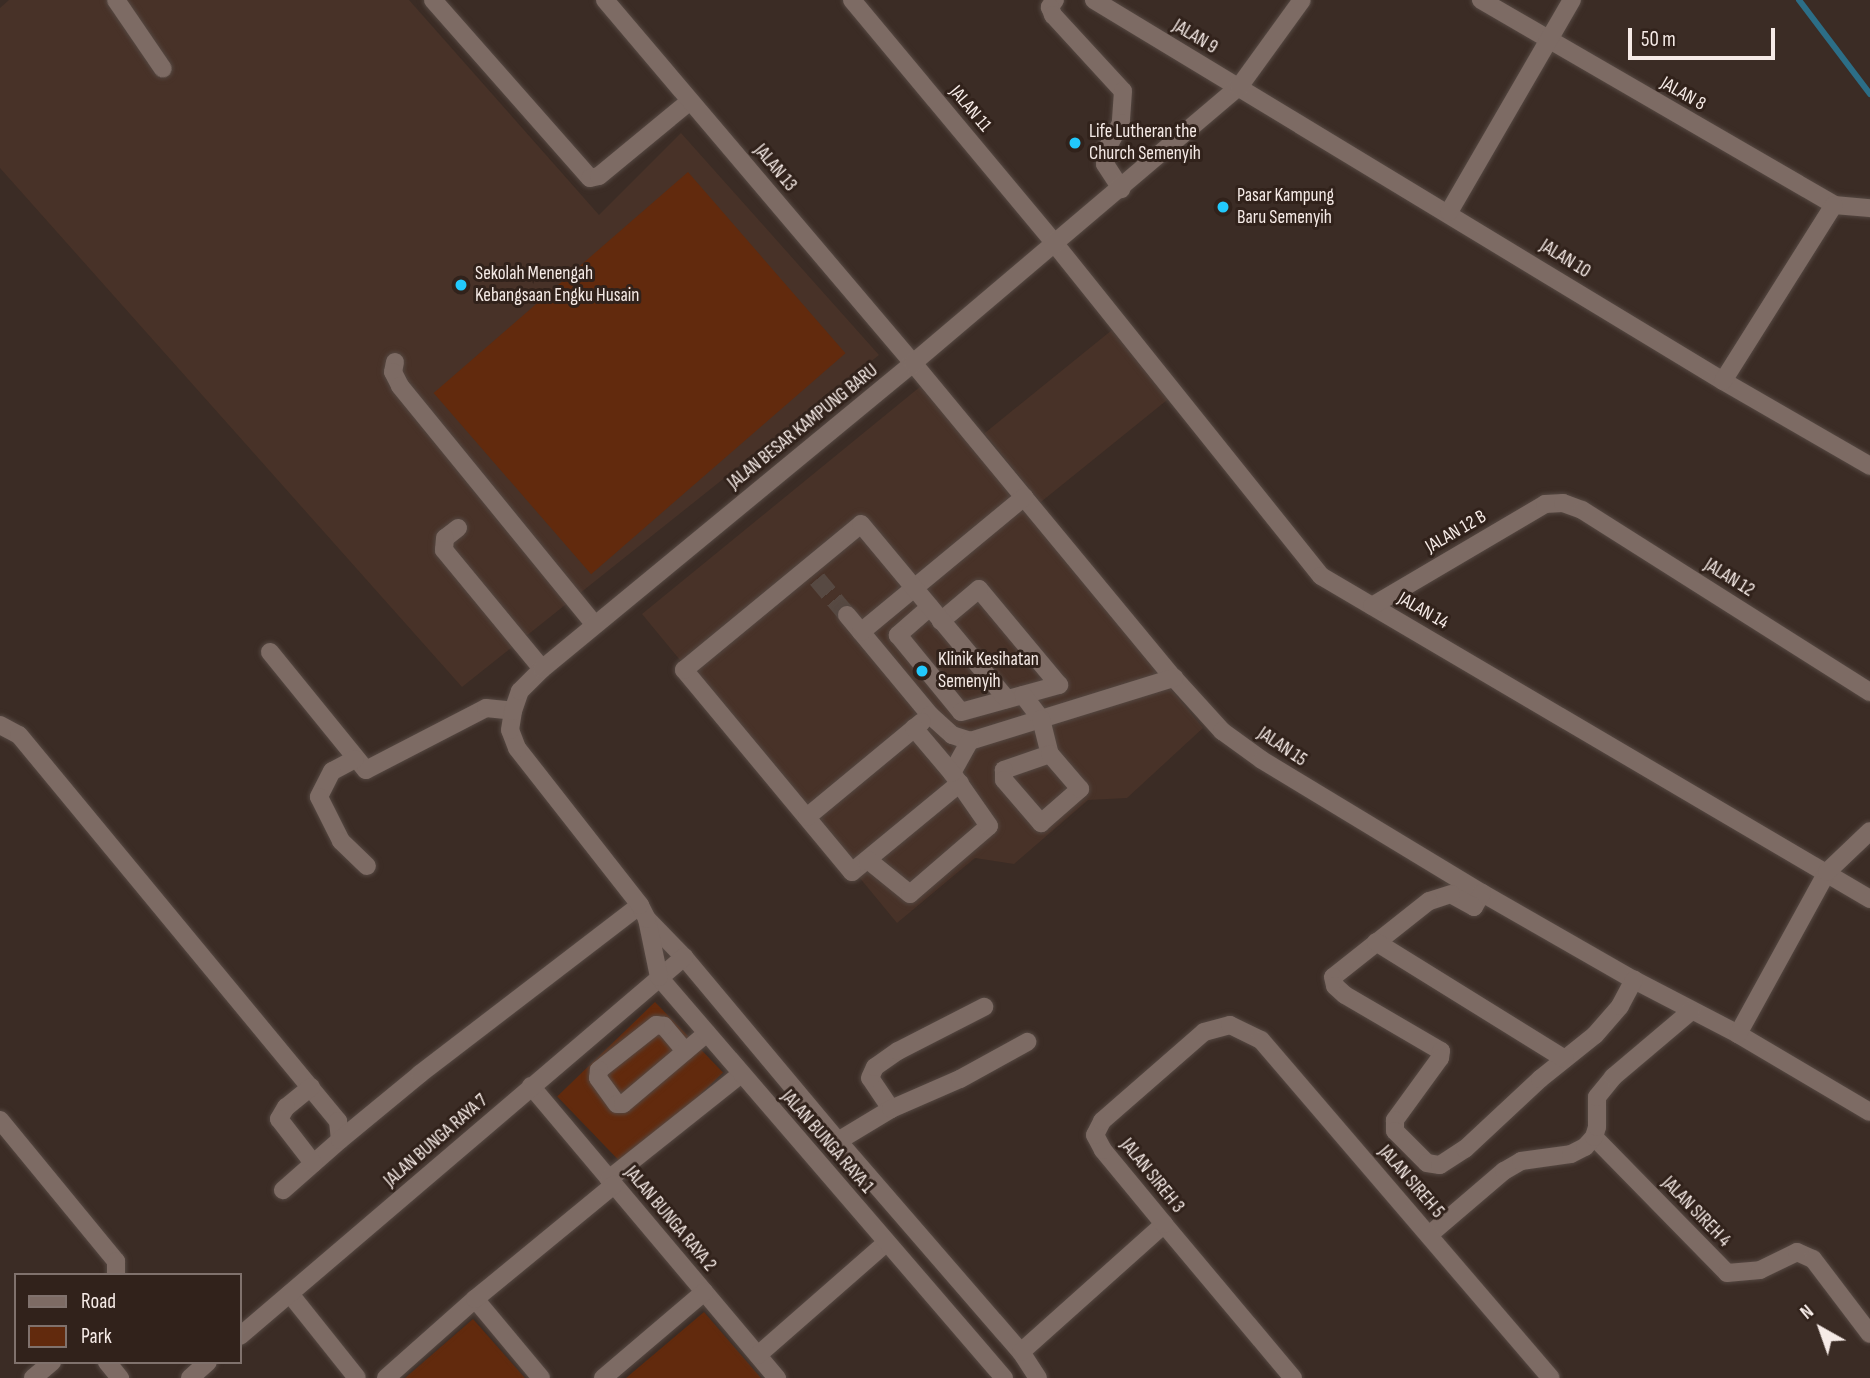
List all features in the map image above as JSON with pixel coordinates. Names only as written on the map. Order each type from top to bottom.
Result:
[{"type":"street","points":[[116,0],[163,69]]},
{"type":"street","points":[[433,0],[590,178],[599,176],[690,101]]},
{"type":"street","name":"JALAN 13","points":[[605,0],[913,363]]},
{"type":"street","name":"JALAN 11","points":[[852,0],[1055,244]]},
{"type":"street","points":[[1055,0],[1050,7],[1053,15],[1123,90],[1121,122],[1106,150],[1105,164],[1121,189]]},
{"type":"street","name":"JALAN 9","points":[[1094,0],[1239,87]]},
{"type":"street","name":"JALAN BESAR KAMPUNG BARU","points":[[513,711],[520,691],[542,669],[913,363],[1239,87],[1302,0]]},
{"type":"street","name":"JALAN 8","points":[[1481,0],[1834,205],[1870,208]]},
{"type":"street","points":[[1448,212],[1572,0]]},
{"type":"street","name":"JALAN 10","points":[[1239,87],[1723,381],[1870,466]]},
{"type":"street","points":[[1723,381],[1834,205]]},
{"type":"street","name":"JALAN 14","points":[[1055,244],[1321,576],[1827,872],[1870,900]]},
{"type":"street","points":[[395,362],[393,372],[400,386],[595,625]]},
{"type":"street","name":"JALAN 15","points":[[913,363],[1174,678],[1222,731],[1262,760],[1482,892],[1634,980],[1738,1034],[1870,1112]]},
{"type":"street","points":[[861,632],[1024,496]]},
{"type":"street","name":"JALAN 12 B","points":[[1372,606],[1545,505],[1563,503]]},
{"type":"street","name":"JALAN 12","points":[[1563,503],[1582,510],[1870,692]]},
{"type":"street","points":[[970,741],[956,778],[852,872],[684,670],[813,573],[861,524],[936,614],[1015,697],[1041,719],[1050,754]]},
{"type":"street","points":[[458,528],[445,538],[444,550],[542,669]]},
{"type":"street","points":[[979,589],[1059,685],[1015,697],[961,712],[898,635],[979,589]]},
{"type":"street","points":[[847,615],[930,715],[953,736],[970,741],[1174,678]]},
{"type":"street","points":[[270,652],[363,768],[370,769],[486,709],[513,711],[510,730],[517,748],[644,912],[1021,1352],[1038,1378]]},
{"type":"street","points":[[807,817],[930,715]]},
{"type":"street","points":[[0,725],[19,735],[311,1087],[338,1121],[340,1140]]},
{"type":"street","points":[[867,860],[910,894],[989,826],[956,778],[914,728]]},
{"type":"street","points":[[355,759],[332,771],[318,797],[341,841],[367,866]]},
{"type":"street","points":[[1738,1034],[1827,872],[1870,831]]},
{"type":"street","points":[[1482,892],[1474,908],[1451,894],[1429,901],[1333,977],[1335,986],[1345,995],[1441,1051],[1440,1058],[1395,1120],[1395,1132],[1427,1163],[1440,1164],[1465,1149],[1595,1035],[1620,1006],[1634,980]]},
{"type":"street","points":[[283,1190],[420,1074],[644,912]]},
{"type":"street","name":"JALAN BUNGA RAYA 1","points":[[644,912],[659,977],[1004,1378]]},
{"type":"street","points":[[1376,942],[1565,1059]]},
{"type":"street","name":"JALAN BUNGA RAYA 7","points":[[242,1334],[684,957]]},
{"type":"street","points":[[891,1109],[870,1078],[875,1066],[898,1051],[984,1007]]},
{"type":"street","points":[[1429,1235],[1504,1171],[1521,1161],[1572,1154],[1585,1147],[1594,1137],[1597,1097],[1613,1077],[1691,1011]]},
{"type":"street","points":[[685,1051],[664,1026],[656,1025],[599,1070],[598,1078],[617,1104],[623,1104],[707,1033]]},
{"type":"street","name":"JALAN SIREH 3","points":[[1230,1025],[1204,1032],[1102,1121],[1096,1135],[1103,1150],[1293,1378]]},
{"type":"street","name":"JALAN SIREH 5","points":[[1230,1025],[1261,1040],[1551,1378]]},
{"type":"street","points":[[838,1141],[891,1109],[960,1079],[1027,1042]]},
{"type":"street","points":[[386,1378],[741,1074]]},
{"type":"street","name":"JALAN BUNGA RAYA 2","points":[[531,1086],[777,1378]]},
{"type":"street","points":[[311,1087],[286,1107],[279,1119],[313,1163]]},
{"type":"street","points":[[2,1126],[116,1261],[116,1273]]},
{"type":"street","name":"JALAN SIREH 4","points":[[1594,1137],[1727,1273],[1760,1270],[1797,1252],[1812,1259],[1826,1272],[1870,1334]]},
{"type":"street","points":[[1021,1352],[1164,1224]]},
{"type":"street","points":[[758,1354],[886,1243]]},
{"type":"street","points":[[603,1378],[704,1292]]},
{"type":"street","points":[[290,1294],[357,1378]]},
{"type":"street","points":[[475,1300],[541,1378]]},
{"type":"street","points":[[33,1378],[50,1364]]},
{"type":"street","points":[[109,1364],[120,1378]]},
{"type":"street","points":[[190,1378],[206,1364]]},
{"type":"shaded area","name":"Sekolah Menengah Kebangsaan Engku Husain","points":[[9,0],[409,0],[599,215],[681,133],[879,355],[462,687],[0,168],[0,8]]},
{"type":"shaded area","points":[[1112,330],[1168,399],[1041,502],[985,433]]},
{"type":"shaded area","name":"Klinik Kesihatan Semenyih","points":[[921,386],[1203,728],[1127,798],[1088,800],[1014,864],[975,858],[897,923],[642,614]]},
{"type":"green space","points":[[688,172],[845,353],[591,574],[434,393]]},
{"type":"green space","points":[[655,1002],[723,1072],[625,1167],[557,1096]]},
{"type":"green space","points":[[704,1312],[761,1378],[626,1378]]},
{"type":"green space","points":[[473,1319],[525,1378],[405,1378]]},
{"type":"waterway","points":[[1799,0],[1870,94]]},
{"type":"tunnel","points":[[817,579],[847,615]]},
{"type":"place","name":"Life Lutheran the Church Semenyih","points":[[1075,143]]},
{"type":"place","name":"Pasar Kampung Baru Semenyih","points":[[1223,207]]},
{"type":"place","name":"Sekolah Menengah Kebangsaan Engku Husain","points":[[461,285]]},
{"type":"place","name":"Klinik Kesihatan Semenyih","points":[[922,671]]}]
